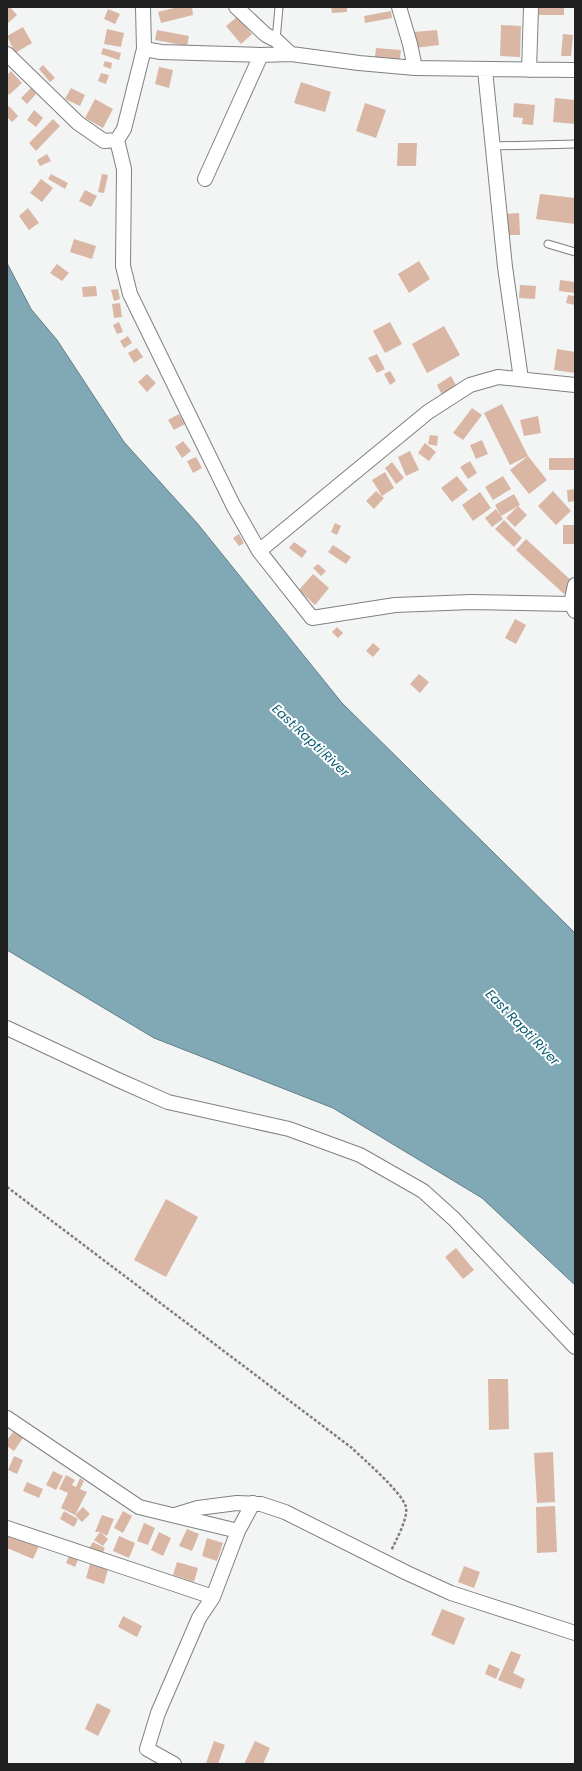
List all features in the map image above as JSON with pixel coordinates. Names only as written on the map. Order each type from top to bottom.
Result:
[{"type":"street","points":[[143,7],[144,49],[124,129],[117,140],[124,169],[123,266],[130,294],[233,505],[259,551],[312,618],[395,605],[472,602],[573,608],[575,584]]},
{"type":"street","points":[[236,7],[266,35],[276,40],[291,54]]},
{"type":"street","points":[[399,7],[410,44],[415,68]]},
{"type":"street","points":[[529,70],[531,7]]},
{"type":"street","points":[[144,49],[161,52],[261,55],[291,54],[359,63],[415,68],[575,70]]},
{"type":"street","points":[[7,54],[78,123],[104,141],[117,140]]},
{"type":"street","points":[[205,179],[261,55]]},
{"type":"street","points":[[486,70],[505,267],[521,379]]},
{"type":"street","points":[[259,551],[428,412],[470,385],[498,377],[575,385]]},
{"type":"street","points":[[7,1028],[168,1102],[289,1129],[360,1155],[423,1191],[454,1220],[575,1347]]},
{"type":"street","points":[[7,1418],[139,1507],[238,1531]]},
{"type":"street","points":[[175,1515],[198,1508],[238,1503],[261,1504],[285,1512],[385,1563],[451,1593],[575,1633]]},
{"type":"street","points":[[174,1764],[147,1749],[158,1713],[196,1625],[213,1597],[238,1531],[253,1503]]},
{"type":"street","points":[[7,1528],[213,1597]]},
{"type":"lane","points":[[276,40],[279,7]]},
{"type":"lane","points":[[493,146],[575,144]]},
{"type":"lane","points":[[548,244],[575,252]]},
{"type":"path","points":[[7,1187],[352,1448],[393,1487],[406,1507],[404,1522],[385,1563]]},
{"type":"water","name":"East Rapti River","points":[[7,263],[31,309],[57,340],[124,442],[197,523],[342,703],[575,933],[575,1285],[482,1198],[333,1108],[154,1038],[7,950]]},
{"type":"building","points":[[7,7],[10,7],[17,15],[7,24]]},
{"type":"building","points":[[178,7],[192,7],[193,15],[161,23],[158,12]]},
{"type":"building","points":[[331,7],[347,7],[347,12],[332,13]]},
{"type":"building","points":[[539,7],[564,7],[564,15],[539,15]]},
{"type":"building","points":[[108,9],[120,14],[115,24],[104,19]]},
{"type":"building","points":[[391,11],[392,18],[365,23],[364,16]]},
{"type":"building","points":[[237,17],[252,34],[241,44],[226,26]]},
{"type":"building","points":[[501,25],[521,26],[520,57],[500,56]]},
{"type":"building","points":[[23,27],[32,43],[15,53],[7,36]]},
{"type":"building","points":[[107,29],[124,33],[121,47],[104,44]]},
{"type":"building","points":[[157,30],[189,36],[187,46],[155,40]]},
{"type":"building","points":[[437,30],[439,45],[415,48],[413,32]]},
{"type":"building","points":[[563,34],[573,35],[571,56],[561,56]]},
{"type":"building","points":[[103,48],[121,53],[119,60],[101,54]]},
{"type":"building","points":[[376,48],[401,50],[400,59],[375,57]]},
{"type":"building","points":[[105,61],[112,63],[111,69],[103,66]]},
{"type":"building","points":[[43,65],[55,78],[50,82],[39,69]]},
{"type":"building","points":[[159,67],[173,70],[169,88],[155,84]]},
{"type":"building","points":[[11,71],[22,83],[9,95],[7,93],[7,75]]},
{"type":"building","points":[[101,73],[109,75],[106,84],[98,81]]},
{"type":"building","points":[[301,82],[331,92],[325,112],[294,103]]},
{"type":"building","points":[[31,88],[36,94],[27,104],[21,98]]},
{"type":"building","points":[[71,88],[85,95],[80,106],[65,99]]},
{"type":"building","points":[[555,98],[575,100],[575,124],[553,122]]},
{"type":"building","points":[[95,99],[113,109],[103,128],[85,118]]},
{"type":"building","points":[[365,103],[386,110],[376,138],[356,131]]},
{"type":"building","points":[[514,103],[535,105],[533,125],[522,124],[523,118],[513,117]]},
{"type":"building","points":[[9,106],[18,116],[12,122],[7,117],[7,108]]},
{"type":"building","points":[[34,110],[43,118],[36,127],[27,120]]},
{"type":"building","points":[[53,119],[60,126],[36,151],[29,143]]},
{"type":"building","points":[[398,143],[417,143],[416,166],[397,166]]},
{"type":"building","points":[[47,154],[51,161],[40,166],[37,160]]},
{"type":"building","points":[[51,174],[68,183],[65,189],[48,179]]},
{"type":"building","points":[[102,174],[108,175],[104,193],[98,192]]},
{"type":"building","points":[[41,179],[53,188],[42,202],[30,193]]},
{"type":"building","points":[[85,190],[97,196],[91,207],[79,201]]},
{"type":"building","points":[[540,194],[575,198],[575,224],[536,219]]},
{"type":"building","points":[[28,208],[39,223],[29,230],[19,216]]},
{"type":"building","points":[[519,213],[520,235],[507,235],[506,214]]},
{"type":"building","points":[[74,239],[96,246],[92,259],[70,252]]},
{"type":"building","points":[[419,261],[430,279],[409,293],[398,274]]},
{"type":"building","points":[[57,264],[69,273],[62,281],[50,273]]},
{"type":"building","points":[[560,280],[575,282],[575,293],[559,291]]},
{"type":"building","points":[[520,285],[536,286],[535,299],[519,298]]},
{"type":"building","points":[[96,286],[97,296],[83,297],[82,287]]},
{"type":"building","points":[[118,289],[120,299],[114,301],[111,290]]},
{"type":"building","points":[[568,295],[575,296],[575,305],[566,303]]},
{"type":"building","points":[[120,303],[122,317],[114,318],[112,304]]},
{"type":"building","points":[[119,322],[123,332],[117,334],[113,325]]},
{"type":"building","points":[[390,322],[402,344],[385,353],[373,331]]},
{"type":"building","points":[[444,326],[460,355],[427,373],[412,344]]},
{"type":"building","points":[[128,336],[132,343],[124,348],[120,341]]},
{"type":"building","points":[[137,348],[143,357],[134,363],[128,353]]},
{"type":"building","points":[[557,349],[575,352],[575,373],[554,370]]},
{"type":"building","points":[[377,354],[385,369],[377,373],[368,358]]},
{"type":"building","points":[[390,371],[396,381],[390,385],[384,374]]},
{"type":"building","points":[[147,374],[156,383],[147,392],[138,382]]},
{"type":"building","points":[[451,376],[457,387],[442,395],[437,385]]},
{"type":"building","points":[[502,404],[528,456],[510,465],[484,413]]},
{"type":"building","points":[[472,408],[482,415],[463,440],[453,433]]},
{"type":"building","points":[[179,414],[185,424],[174,430],[168,420]]},
{"type":"building","points":[[538,416],[541,433],[524,436],[520,420]]},
{"type":"building","points":[[430,435],[438,436],[437,446],[428,444]]},
{"type":"building","points":[[482,440],[488,454],[476,459],[470,445]]},
{"type":"building","points":[[183,441],[191,451],[182,458],[175,447]]},
{"type":"building","points":[[425,443],[436,452],[429,461],[418,453]]},
{"type":"building","points":[[410,451],[419,470],[406,476],[398,457]]},
{"type":"building","points":[[528,456],[547,480],[529,494],[510,470]]},
{"type":"building","points":[[196,457],[202,468],[193,473],[187,461]]},
{"type":"building","points":[[549,458],[575,458],[575,470],[549,470]]},
{"type":"building","points":[[470,461],[477,473],[468,479],[460,467]]},
{"type":"building","points":[[392,462],[404,478],[396,484],[385,468]]},
{"type":"building","points":[[385,472],[394,488],[382,496],[372,480]]},
{"type":"building","points":[[457,476],[468,490],[452,502],[441,488]]},
{"type":"building","points":[[503,476],[511,489],[493,500],[485,487]]},
{"type":"building","points":[[575,489],[575,501],[568,502],[567,490]]},
{"type":"building","points":[[376,491],[384,498],[374,509],[366,501]]},
{"type":"building","points":[[553,491],[571,511],[556,525],[538,506]]},
{"type":"building","points":[[480,492],[491,508],[473,521],[462,505]]},
{"type":"building","points":[[514,494],[520,505],[501,516],[495,505]]},
{"type":"building","points":[[518,506],[527,515],[515,527],[506,518]]},
{"type":"building","points":[[496,509],[503,519],[492,527],[485,518]]},
{"type":"building","points":[[504,520],[522,538],[514,547],[495,529]]},
{"type":"building","points":[[335,523],[341,526],[337,535],[331,532]]},
{"type":"building","points":[[563,525],[575,525],[575,544],[563,544]]},
{"type":"building","points":[[239,534],[244,543],[239,546],[233,538]]},
{"type":"building","points":[[526,539],[574,583],[564,594],[516,550]]},
{"type":"building","points":[[294,542],[307,551],[302,558],[289,548]]},
{"type":"building","points":[[333,545],[351,557],[346,564],[328,552]]},
{"type":"building","points":[[318,564],[326,571],[321,576],[313,568]]},
{"type":"building","points":[[313,574],[329,588],[315,605],[299,590]]},
{"type":"building","points":[[515,619],[526,625],[516,644],[505,638]]},
{"type":"building","points":[[337,627],[343,633],[338,638],[332,632]]},
{"type":"building","points":[[373,643],[380,649],[373,657],[366,651]]},
{"type":"building","points":[[419,674],[429,682],[420,693],[410,684]]},
{"type":"building","points":[[166,1199],[198,1217],[166,1277],[134,1260]]},
{"type":"building","points":[[456,1248],[474,1270],[463,1279],[445,1257]]},
{"type":"building","points":[[488,1379],[508,1379],[509,1429],[489,1430]]},
{"type":"building","points":[[13,1432],[23,1438],[14,1451],[7,1446],[7,1440]]},
{"type":"building","points":[[553,1452],[555,1502],[537,1503],[534,1453]]},
{"type":"building","points":[[14,1456],[23,1460],[17,1474],[8,1470]]},
{"type":"building","points":[[53,1471],[63,1476],[56,1490],[46,1485]]},
{"type":"building","points":[[66,1475],[75,1480],[72,1485],[76,1487],[80,1478],[84,1481],[80,1489],[87,1492],[75,1515],[61,1508],[68,1493],[59,1489]]},
{"type":"building","points":[[27,1482],[43,1489],[39,1498],[23,1491]]},
{"type":"building","points":[[555,1506],[557,1552],[537,1553],[536,1507]]},
{"type":"building","points":[[83,1507],[90,1514],[82,1522],[75,1515]]},
{"type":"building","points":[[64,1511],[78,1519],[74,1527],[60,1519]]},
{"type":"building","points":[[123,1511],[132,1516],[123,1533],[114,1528]]},
{"type":"building","points":[[102,1515],[114,1519],[107,1536],[100,1532],[95,1532]]},
{"type":"building","points":[[144,1523],[155,1528],[148,1545],[137,1541]]},
{"type":"building","points":[[187,1529],[199,1534],[192,1551],[179,1546]]},
{"type":"building","points":[[7,1532],[40,1544],[33,1559],[7,1548]]},
{"type":"building","points":[[100,1532],[108,1539],[103,1546],[94,1540]]},
{"type":"building","points":[[159,1532],[171,1538],[163,1556],[151,1550]]},
{"type":"building","points":[[119,1536],[135,1543],[129,1558],[113,1551]]},
{"type":"building","points":[[207,1538],[223,1543],[217,1561],[202,1556]]},
{"type":"building","points":[[93,1542],[105,1548],[102,1554],[89,1548]]},
{"type":"building","points":[[69,1556],[78,1560],[75,1567],[66,1563]]},
{"type":"building","points":[[177,1562],[198,1568],[194,1582],[173,1575]]},
{"type":"building","points":[[90,1564],[108,1569],[104,1584],[86,1578]]},
{"type":"building","points":[[464,1566],[480,1572],[474,1588],[458,1582]]},
{"type":"building","points":[[442,1609],[465,1618],[454,1645],[431,1635]]},
{"type":"building","points":[[123,1616],[142,1626],[137,1637],[118,1627]]},
{"type":"building","points":[[511,1651],[521,1655],[513,1673],[525,1679],[521,1689],[498,1680]]},
{"type":"building","points":[[489,1664],[500,1669],[496,1679],[485,1674]]},
{"type":"building","points":[[97,1703],[111,1710],[98,1736],[85,1729]]},
{"type":"building","points":[[214,1741],[225,1745],[218,1764],[206,1763]]},
{"type":"building","points":[[255,1741],[270,1748],[263,1764],[244,1764]]}]
